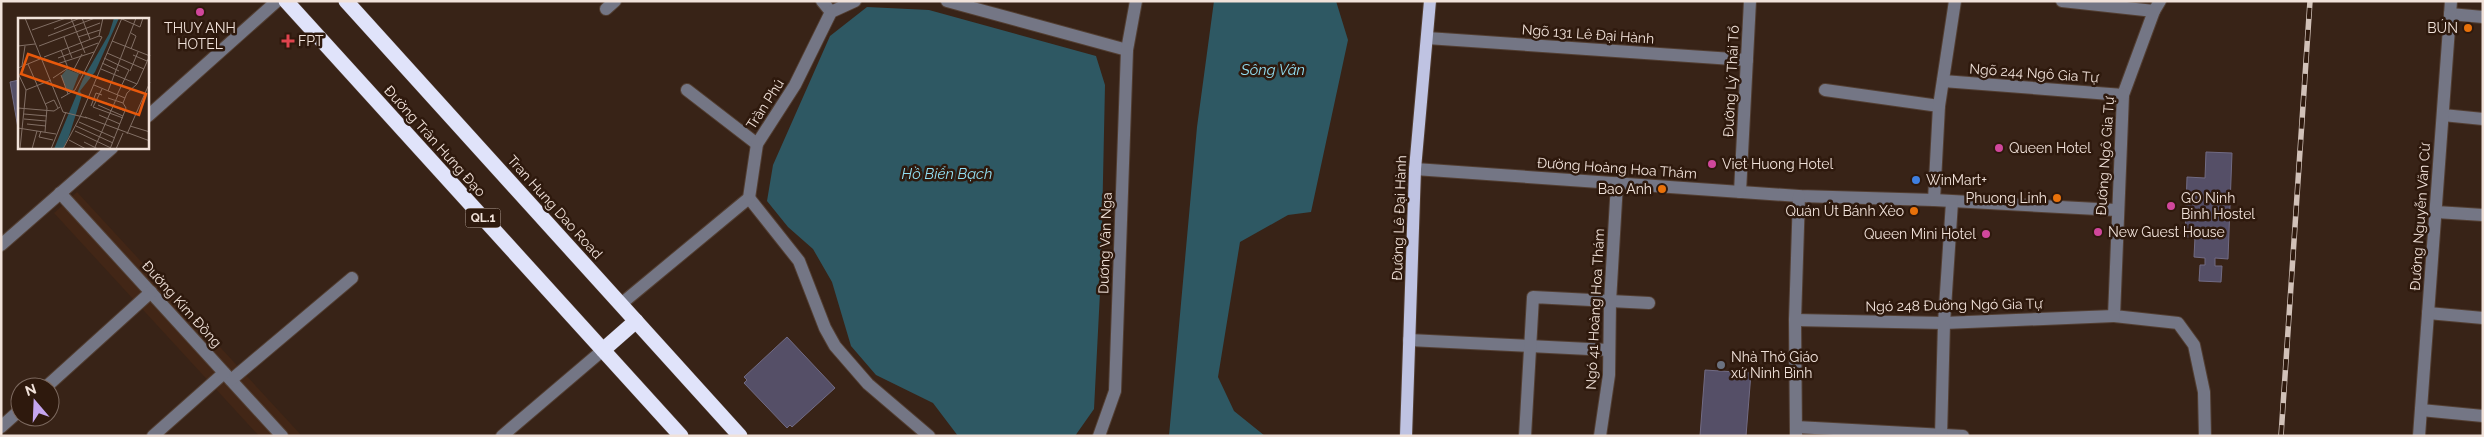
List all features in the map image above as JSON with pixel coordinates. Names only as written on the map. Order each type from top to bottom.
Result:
[{"type":"highway","name":"Đường Trân Hưng Đạo","points":[[286,1],[681,436]]},
{"type":"highway","name":"Tran Hung Dao Road","points":[[346,1],[740,436]]},
{"type":"highway","points":[[603,350],[636,321]]},
{"type":"main road","name":"Đường Lê Đại Hành","points":[[1406,436],[1415,169],[1430,1]]},
{"type":"street","points":[[149,115],[277,1]]},
{"type":"street","points":[[822,1],[831,12],[855,1]]},
{"type":"street","name":"Dương Vân Nga","points":[[1099,436],[1115,391],[1127,50],[1136,1]]},
{"type":"street","name":"Đường Lý Thái Tổ","points":[[1740,192],[1750,1]]},
{"type":"street","points":[[1934,200],[1939,106],[1955,1]]},
{"type":"street","points":[[2062,1],[2152,6]]},
{"type":"street","points":[[955,2],[1127,50]]},
{"type":"street","name":"Đường Ngô Gia Tự","points":[[2114,316],[2116,210],[2123,95],[2152,6]]},
{"type":"street","points":[[2451,8],[2483,17]]},
{"type":"street","name":"Đường Nguyễn Văn Cừ","points":[[2419,436],[2451,8]]},
{"type":"street","name":"Trần Phú","points":[[749,198],[757,144],[795,85],[831,12]]},
{"type":"street","name":"Ngõ 131 Lê Đại Hành","points":[[1427,38],[1747,60]]},
{"type":"street","name":"Ngõ 244 Ngô Gia Tự","points":[[1943,81],[2123,95]]},
{"type":"street","points":[[687,90],[757,144]]},
{"type":"street","points":[[1826,90],[1939,106]]},
{"type":"street","points":[[2443,115],[2483,119]]},
{"type":"street","points":[[1,245],[111,149]]},
{"type":"street","name":"Đường Hoàng Hoa Thám","points":[[1415,169],[1799,196],[1934,200],[2116,210]]},
{"type":"street","name":"Ngó 41 Hoàng Hoa Thám","points":[[1600,436],[1609,375],[1610,302],[1617,183]]},
{"type":"street","name":"Đường Kim Đồng","points":[[60,193],[282,436]]},
{"type":"street","points":[[1799,196],[1795,320],[1796,432],[1963,436]]},
{"type":"street","points":[[621,304],[749,198],[799,261],[825,328],[835,346],[868,384],[928,436]]},
{"type":"street","points":[[1941,435],[1944,323],[1952,202]]},
{"type":"street","points":[[2436,212],[2483,215]]},
{"type":"street","points":[[153,436],[352,278]]},
{"type":"street","points":[[57,377],[151,292]]},
{"type":"street","points":[[1525,436],[1533,297],[1649,303]]},
{"type":"street","points":[[2428,314],[2483,318]]},
{"type":"street","points":[[2114,316],[2178,323],[2194,345],[2204,392],[2205,436]]},
{"type":"street","name":"Ngó 248 Đuờng Ngó Gia Tự","points":[[1795,320],[1944,323],[2114,316]]},
{"type":"street","points":[[1410,340],[1610,350]]},
{"type":"street","points":[[502,436],[603,350]]},
{"type":"street","points":[[2421,410],[2483,416]]},
{"type":"shaded area","points":[[77,192],[302,436],[259,436],[54,213]]},
{"type":"water","name":"Sông Vân","points":[[1214,1],[1336,1],[1348,40],[1311,212],[1288,215],[1240,242],[1218,377],[1234,411],[1265,436],[1169,436],[1197,127]]},
{"type":"water","name":"Hồ Biển Bạch","points":[[867,7],[929,10],[1096,56],[1105,85],[1101,273],[1094,409],[1075,436],[958,436],[933,403],[876,375],[851,346],[832,282],[813,249],[788,227],[767,201],[773,165],[830,36]]},
{"type":"building","points":[[18,80],[18,128],[10,82]]},
{"type":"building","points":[[2206,152],[2232,153],[2228,259],[2215,258],[2215,266],[2222,266],[2221,282],[2199,281],[2200,265],[2205,265],[2205,258],[2194,257],[2195,237],[2185,237],[2187,177],[2205,178]]},
{"type":"building","points":[[787,337],[835,388],[792,427],[790,425],[787,428],[744,383],[747,380],[744,377]]},
{"type":"building","points":[[1705,370],[1751,373],[1746,436],[1700,436]]},
{"type":"railway","points":[[2281,436],[2310,1]]},
{"type":"place","name":"THUY ANH HOTEL","points":[[200,12]]},
{"type":"place","name":"BÚN","points":[[2468,28]]},
{"type":"place","name":"FPT","points":[[288,41]]},
{"type":"place","name":"Queen Hotel","points":[[1999,148]]},
{"type":"place","name":"Viet Huong Hotel","points":[[1712,164]]},
{"type":"place","name":"WinMart+","points":[[1916,180]]},
{"type":"place","name":"Bao Anh","points":[[1662,189]]},
{"type":"place","name":"Phuong Linh","points":[[2057,198]]},
{"type":"place","name":"GO Ninh Binh Hostel","points":[[2171,206]]},
{"type":"place","name":"Quán Út Bánh Xèo","points":[[1914,211]]},
{"type":"place","name":"New Guest House","points":[[2098,232]]},
{"type":"place","name":"Queen Mini Hotel","points":[[1986,234]]},
{"type":"place","name":"Nhà Thờ Giáo xứ Ninh Bình","points":[[1721,365]]}]
